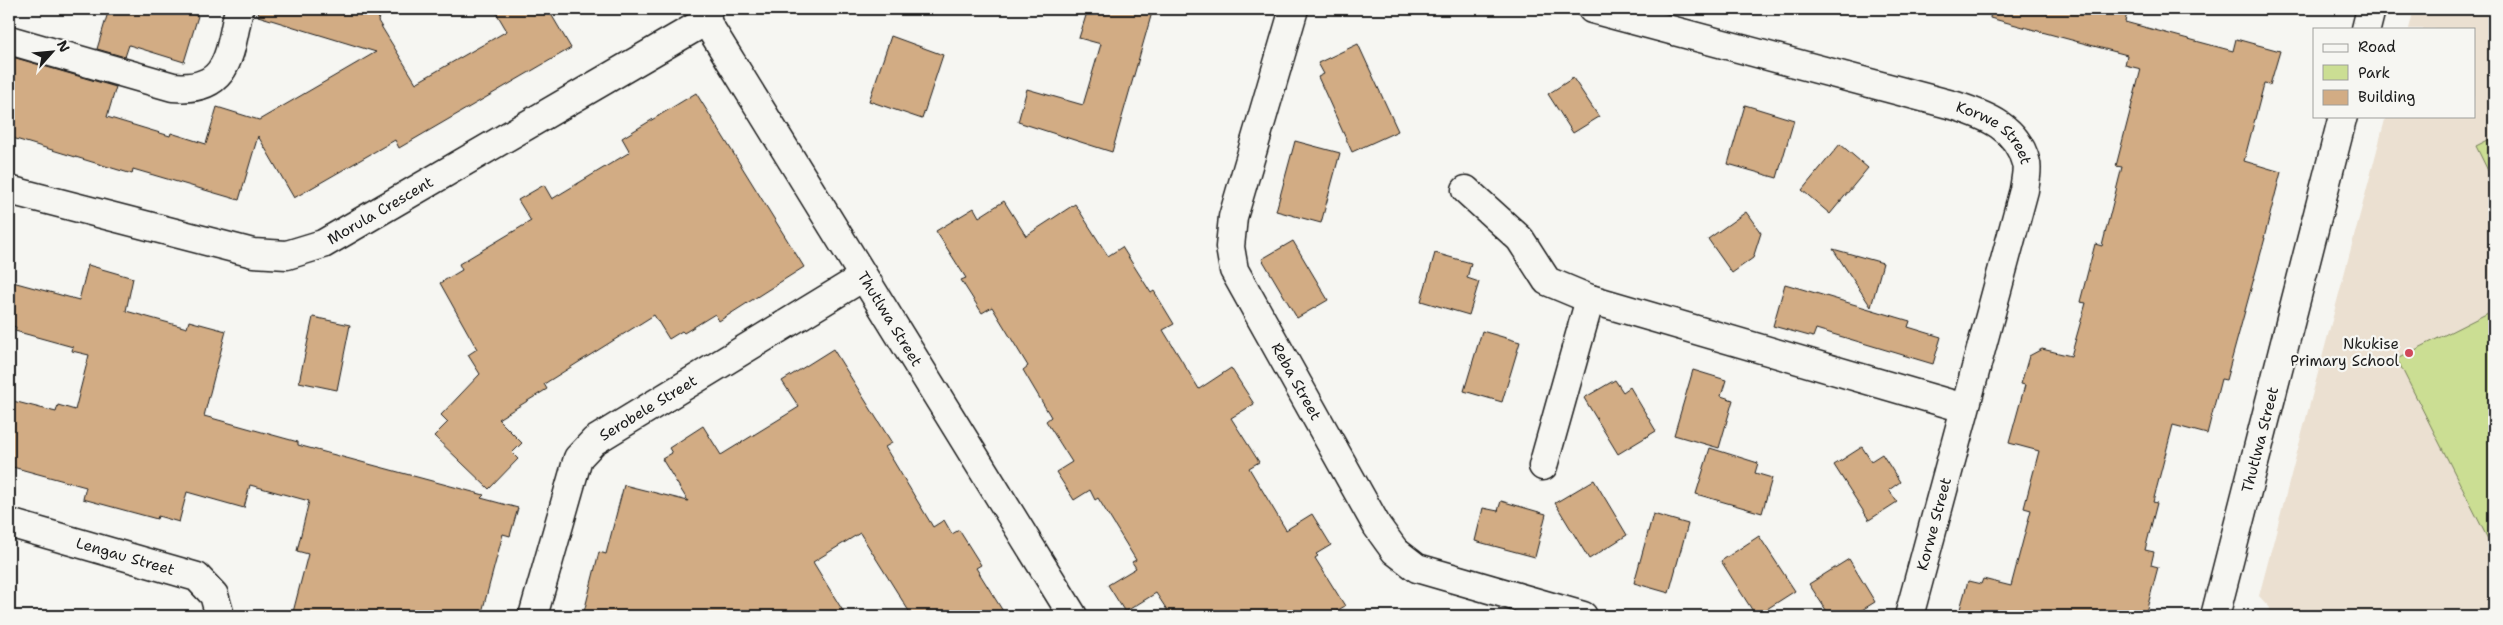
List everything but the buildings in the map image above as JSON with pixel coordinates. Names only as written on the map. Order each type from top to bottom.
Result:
[{"type":"street","points":[[9,40],[173,87],[192,89],[211,83],[223,69],[239,9]]},
{"type":"street","name":"Reba Street","points":[[1294,9],[1234,217],[1230,247],[1234,270],[1241,285],[1377,526],[1396,551],[1417,568],[1442,577],[1583,616]]},
{"type":"street","name":"Korwe Street","points":[[1592,9],[1956,106],[1986,116],[2012,134],[2027,164],[2024,190],[1909,616]]},
{"type":"street","points":[[2366,28],[2371,9]]},
{"type":"street","name":"Morula Crescent","points":[[9,190],[252,253],[287,255],[323,244],[707,15]]},
{"type":"street","name":"Thutlwa Street","points":[[707,15],[863,277],[1074,616]]},
{"type":"street","name":"Thutlwa Street","points":[[2215,616],[2342,118]]},
{"type":"street","points":[[1466,190],[1520,239],[1547,281],[1590,299],[1964,408]]},
{"type":"street","name":"Serobele Street","points":[[533,616],[578,458],[594,442],[863,277]]},
{"type":"street","points":[[1543,466],[1590,299]]},
{"type":"street","name":"Lengau Street","points":[[9,523],[197,577],[214,595],[220,616]]},
{"type":"shaded area","name":"Nkukise Primary School","points":[[2414,9],[2494,9],[2494,616],[2268,616],[2270,608],[2259,596],[2385,118],[2476,118],[2476,28],[2409,28]]},
{"type":"green space","points":[[2494,137],[2494,183],[2476,146]]},
{"type":"green space","points":[[2494,310],[2494,551],[2397,359]]},
{"type":"place","name":"Nkukise Primary School","points":[[2409,353]]}]
